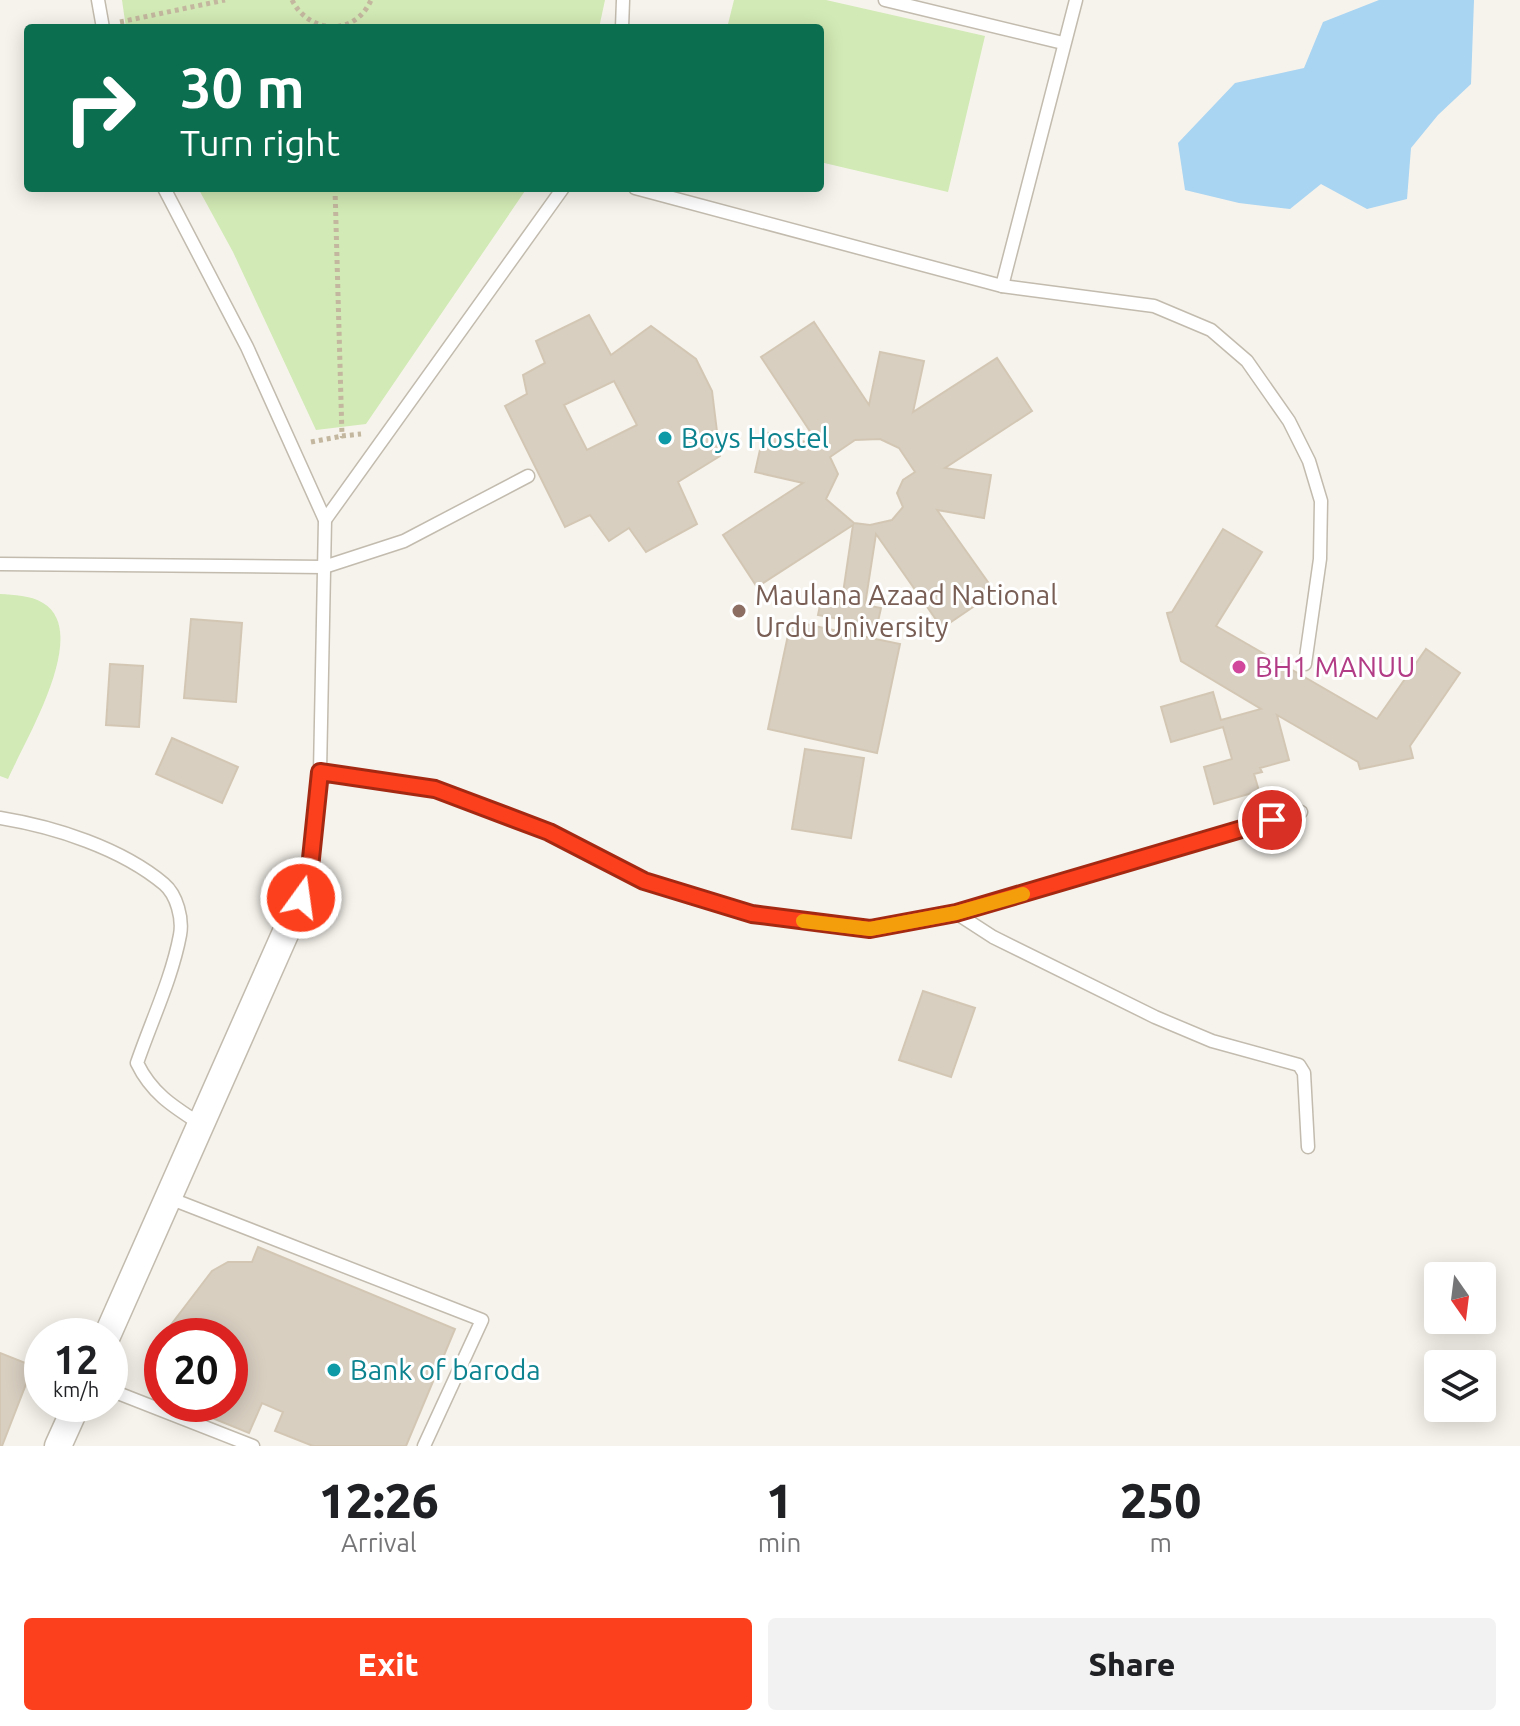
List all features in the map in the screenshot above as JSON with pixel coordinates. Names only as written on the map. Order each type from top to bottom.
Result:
[{"type":"street","points":[[115,1318],[301,898]]},
{"type":"street","points":[[58,1446],[69,1422]]},
{"type":"lane","points":[[98,0],[102,24]]},
{"type":"lane","points":[[622,24],[623,0]]},
{"type":"lane","points":[[885,0],[1063,43]]},
{"type":"lane","points":[[1002,286],[1076,0]]},
{"type":"lane","points":[[166,192],[247,347],[325,520],[320,772],[310,868],[301,898]]},
{"type":"lane","points":[[325,520],[560,192]]},
{"type":"lane","points":[[650,192],[1002,286],[1154,306],[1211,330],[1247,361],[1289,421],[1309,461],[1321,501],[1320,559],[1305,664]]},
{"type":"lane","points":[[0,564],[324,567],[404,541],[528,476]]},
{"type":"lane","points":[[320,772],[435,789],[549,832],[644,881],[752,914],[870,929],[956,913],[1301,812]]},
{"type":"lane","points":[[0,818],[69,836],[113,853],[166,885],[178,905],[181,933],[137,1063],[147,1083],[161,1098],[202,1125]]},
{"type":"lane","points":[[956,913],[993,937],[1155,1017],[1212,1041],[1299,1065],[1304,1073],[1308,1147]]},
{"type":"lane","points":[[169,1198],[482,1320],[424,1446]]},
{"type":"lane","points":[[128,1397],[253,1446]]},
{"type":"path","points":[[117,24],[225,0]]},
{"type":"path","points":[[292,0],[307,20],[319,24]]},
{"type":"path","points":[[346,24],[353,22],[371,0]]},
{"type":"path","points":[[335,192],[342,436]]},
{"type":"path","points":[[292,446],[342,436],[386,432]]},
{"type":"green space","points":[[122,0],[605,0],[600,24],[125,24]]},
{"type":"green space","points":[[734,0],[826,0],[985,36],[948,192],[824,163],[824,24],[728,24]]},
{"type":"green space","points":[[200,192],[524,192],[366,424],[316,430],[233,252]]},
{"type":"green space","points":[[0,594],[27,597],[43,603],[56,617],[60,638],[58,662],[50,688],[8,779],[0,776]]},
{"type":"water","points":[[1379,0],[1474,0],[1471,84],[1438,115],[1411,148],[1407,199],[1367,209],[1321,184],[1290,209],[1239,203],[1185,190],[1178,143],[1235,83],[1304,68],[1323,22]]},
{"type":"building","name":"Boys Hostel","points":[[589,315],[611,355],[651,326],[696,359],[712,391],[720,456],[678,482],[697,524],[646,552],[629,528],[609,541],[590,515],[565,527],[505,406],[527,394],[523,375],[545,363],[536,341]],"holes":[[[614,381],[637,425],[587,450],[564,405]]]},
{"type":"building","points":[[814,322],[869,405],[880,352],[924,361],[913,412],[997,358],[1032,411],[945,468],[991,475],[984,518],[937,510],[995,592],[942,628],[876,534],[865,605],[881,608],[877,626],[863,624],[861,636],[900,644],[877,753],[768,729],[791,621],[838,631],[839,619],[818,615],[822,596],[842,600],[853,525],[757,587],[723,535],[803,483],[755,472],[764,432],[819,445],[761,357]],"holes":[[[880,439],[899,448],[915,472],[903,480],[897,493],[903,507],[892,520],[870,525],[854,523],[826,499],[838,474],[830,457],[855,440]]]},
{"type":"building","name":"BH1 MANUU","points":[[1223,529],[1262,552],[1216,626],[1377,719],[1426,649],[1460,673],[1410,746],[1413,758],[1360,769],[1358,762],[1277,715],[1289,760],[1260,768],[1262,772],[1254,774],[1259,791],[1214,804],[1204,767],[1232,759],[1223,727],[1171,742],[1161,707],[1213,692],[1221,720],[1261,709],[1181,661],[1167,613],[1172,612]]},
{"type":"building","points":[[191,619],[242,623],[236,702],[184,698]]},
{"type":"building","points":[[110,664],[143,666],[139,727],[106,725]]},
{"type":"building","points":[[172,738],[238,767],[222,803],[156,774]]},
{"type":"building","points":[[805,749],[864,758],[851,838],[792,829]]},
{"type":"building","points":[[923,991],[975,1008],[951,1077],[899,1060]]},
{"type":"building","name":"Bank of baroda","points":[[258,1247],[455,1329],[406,1446],[313,1446],[275,1431],[283,1412],[262,1403],[249,1433],[222,1422],[248,1422],[248,1318],[176,1318],[212,1271],[228,1262],[252,1262]]},
{"type":"building","points":[[0,1353],[24,1362],[24,1389],[0,1446]]},
{"type":"slow traffic","points":[[803,921],[870,929],[956,913],[1023,894]]},
{"type":"place","name":"Boys Hostel","points":[[665,438]]},
{"type":"place","name":"Maulana Azaad National Urdu University","points":[[739,611]]},
{"type":"place","name":"BH1 MANUU","points":[[1239,667]]},
{"type":"place","name":"Bank of baroda","points":[[334,1370]]},
{"type":"route","points":[[301,898],[310,868],[320,772],[435,789],[549,832],[644,881],[752,914],[870,929],[956,913],[1272,820]]}]
